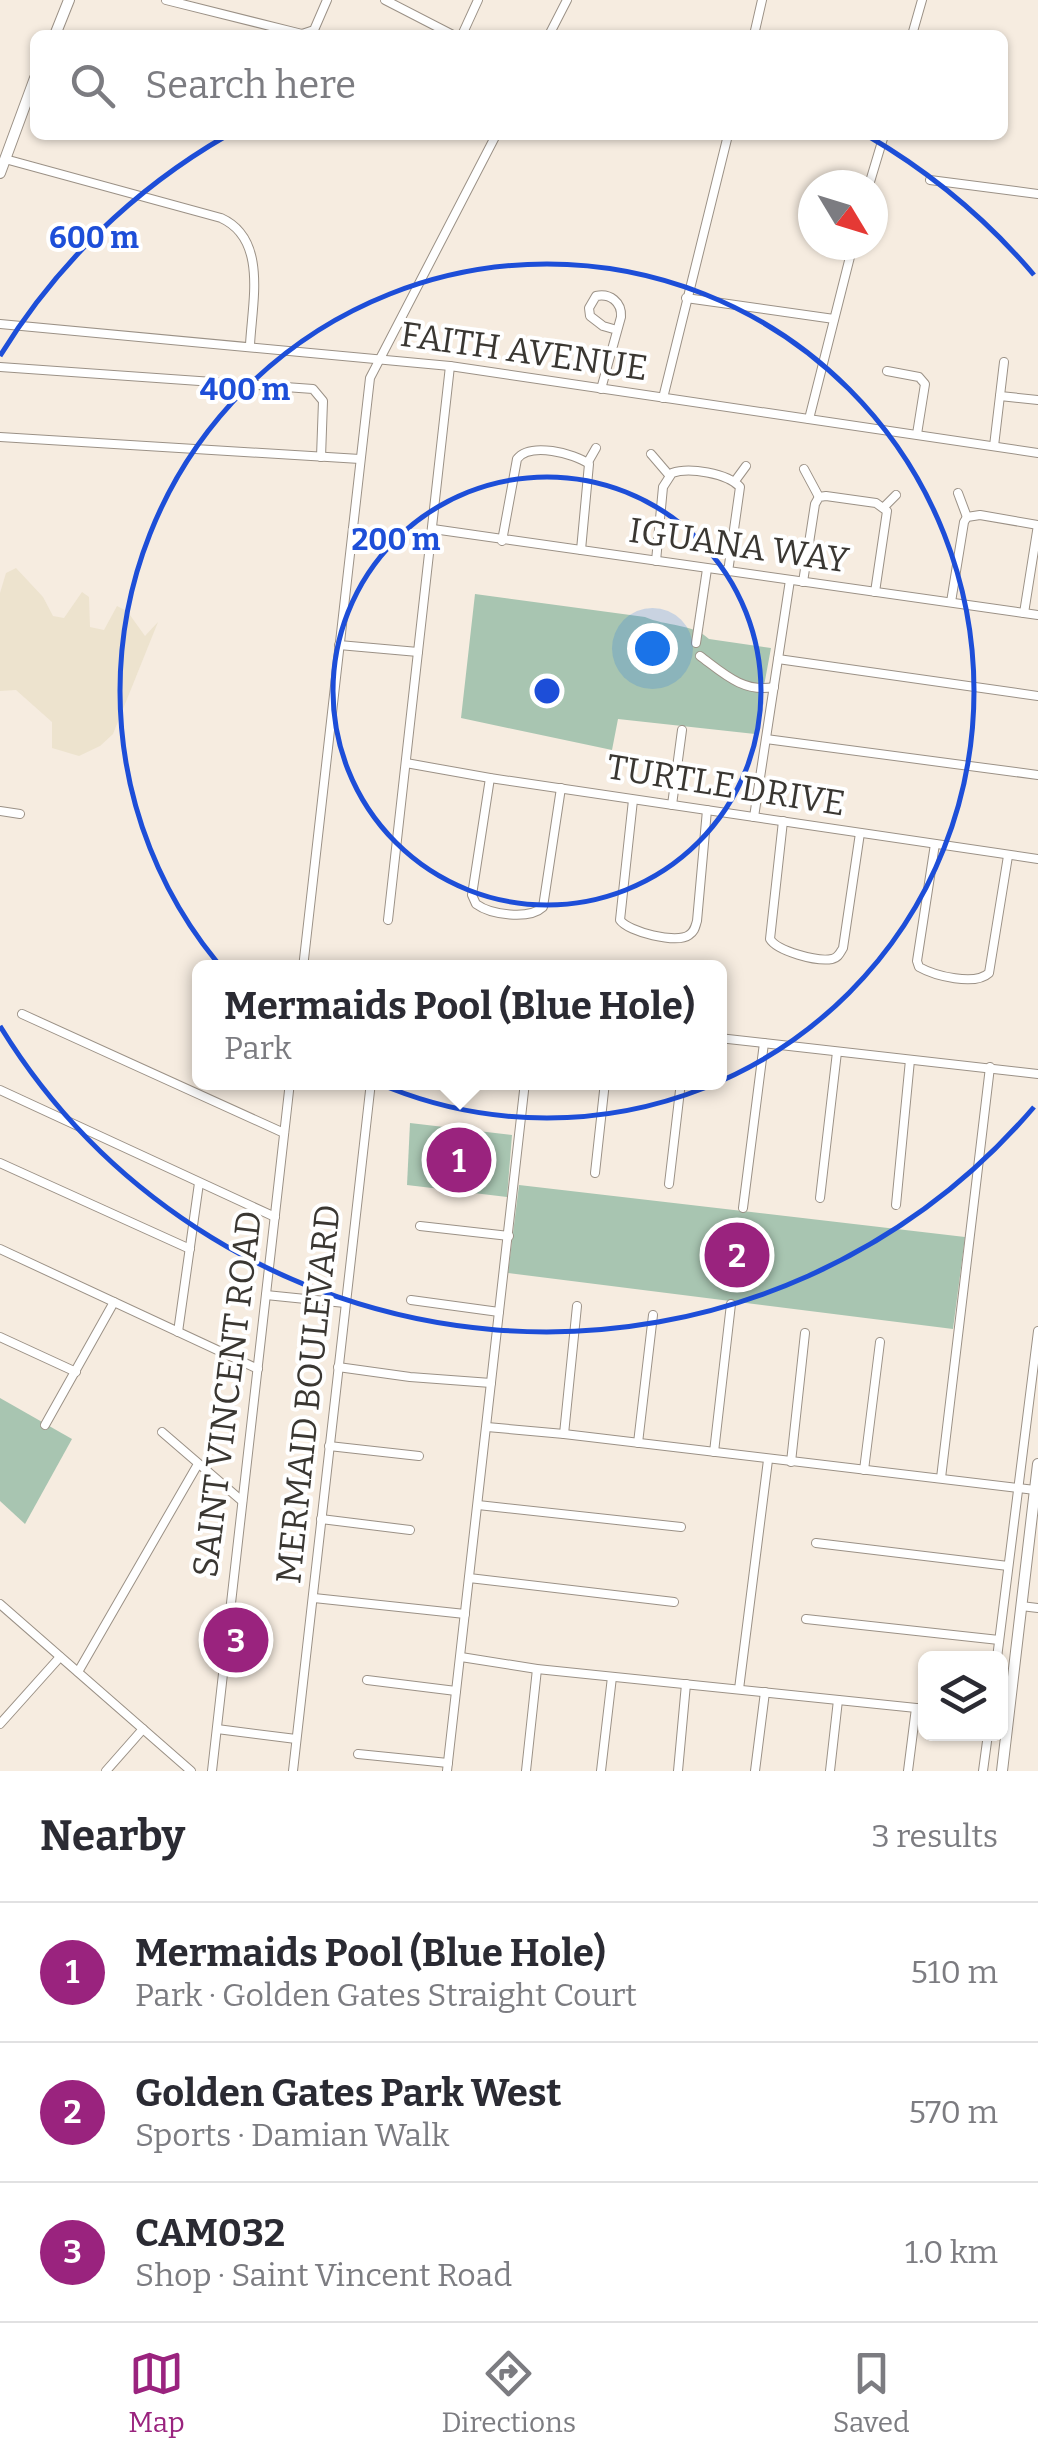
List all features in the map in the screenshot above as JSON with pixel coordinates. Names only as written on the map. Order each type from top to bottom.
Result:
[{"type":"main road","points":[[57,30],[68,0]]},
{"type":"main road","points":[[0,173],[30,91]]},
{"type":"main road","points":[[1008,1698],[1036,1505],[1038,1464]]},
{"type":"main road","points":[[1002,1771],[1004,1741]]},
{"type":"street","points":[[166,0],[289,30]]},
{"type":"street","points":[[311,30],[327,0]]},
{"type":"street","points":[[385,0],[443,30]]},
{"type":"street","points":[[464,30],[478,0]]},
{"type":"street","points":[[552,30],[567,0]]},
{"type":"street","points":[[749,0],[762,2],[755,30]]},
{"type":"street","points":[[913,30],[922,0]]},
{"type":"street","points":[[304,960],[369,382],[493,140]]},
{"type":"street","points":[[663,398],[727,140]]},
{"type":"street","points":[[874,170],[883,140]]},
{"type":"street","points":[[4,158],[221,218],[234,225],[248,242],[253,257],[250,345]]},
{"type":"street","points":[[930,180],[1038,194]]},
{"type":"street","points":[[808,418],[849,260]]},
{"type":"street","points":[[601,390],[622,314],[619,304],[610,297],[596,296],[588,308],[590,316],[617,330]]},
{"type":"street","points":[[686,298],[834,319]]},
{"type":"street","name":"FAITH AVENUE","points":[[0,324],[450,366],[1038,453]]},
{"type":"street","points":[[994,446],[1004,362]]},
{"type":"street","points":[[388,920],[450,366]]},
{"type":"street","points":[[0,367],[312,389],[323,401],[321,457]]},
{"type":"street","points":[[887,371],[919,378],[925,384],[918,434]]},
{"type":"street","points":[[1000,396],[1038,400]]},
{"type":"street","points":[[0,437],[360,459]]},
{"type":"street","points":[[502,540],[520,454],[516,440]]},
{"type":"street","points":[[582,550],[591,471],[588,462],[596,448]]},
{"type":"street","points":[[520,454],[533,450],[588,462]]},
{"type":"street","points":[[651,454],[669,474]]},
{"type":"street","points":[[735,482],[746,466]]},
{"type":"street","points":[[803,582],[818,497],[804,469]]},
{"type":"street","points":[[656,560],[663,487],[669,474],[682,470],[735,482]]},
{"type":"street","points":[[728,572],[740,494],[735,482]]},
{"type":"street","points":[[951,602],[967,517],[958,493]]},
{"type":"street","points":[[884,507],[896,495]]},
{"type":"street","points":[[818,497],[884,507],[888,518],[874,592]]},
{"type":"street","points":[[967,517],[980,515],[1038,525],[1024,613]]},
{"type":"street","name":"IGUANA WAY","points":[[433,529],[1038,615]]},
{"type":"street","points":[[696,642],[706,569]]},
{"type":"street","points":[[754,817],[790,580]]},
{"type":"street","points":[[339,645],[418,652]]},
{"type":"street","points":[[700,656],[738,684],[750,689],[774,687]]},
{"type":"street","points":[[778,659],[1038,696]]},
{"type":"street","points":[[672,806],[682,730]]},
{"type":"street","points":[[766,739],[1038,776]]},
{"type":"street","name":"TURTLE DRIVE","points":[[406,763],[1038,859]]},
{"type":"street","points":[[490,778],[472,895],[476,904],[488,911],[532,914],[543,907],[561,788]]},
{"type":"street","points":[[633,800],[620,917],[627,928],[651,934],[684,938],[696,928],[706,810]]},
{"type":"street","points":[[0,811],[20,814]]},
{"type":"street","points":[[783,822],[770,939],[780,950],[830,959],[843,948],[860,833]]},
{"type":"street","points":[[935,844],[918,964],[928,972],[985,978],[992,966],[1008,856]]},
{"type":"street","points":[[22,1014],[284,1132]]},
{"type":"street","points":[[727,1039],[1038,1074]]},
{"type":"street","points":[[743,1208],[764,1043]]},
{"type":"street","points":[[820,1198],[838,1052]]},
{"type":"street","points":[[896,1205],[910,1060]]},
{"type":"street","points":[[941,1478],[990,1067]]},
{"type":"street","points":[[0,1090],[275,1217]]},
{"type":"street","name":"SAINT VINCENT ROAD","points":[[212,1771],[289,1090]]},
{"type":"street","name":"MERMAID BOULEVARD","points":[[293,1771],[369,1090]]},
{"type":"street","points":[[358,1754],[447,1767],[524,1090]]},
{"type":"street","points":[[595,1173],[603,1090]]},
{"type":"street","points":[[670,1184],[680,1090]]},
{"type":"street","points":[[1,1167],[190,1249]]},
{"type":"street","points":[[178,1332],[199,1183]]},
{"type":"street","points":[[420,1226],[509,1236]]},
{"type":"street","points":[[0,1249],[258,1369]]},
{"type":"street","points":[[266,1295],[345,1303]]},
{"type":"street","points":[[411,1300],[500,1312]]},
{"type":"street","points":[[45,1425],[114,1302]]},
{"type":"street","points":[[714,1452],[731,1304]]},
{"type":"street","points":[[564,1434],[578,1306]]},
{"type":"street","points":[[638,1444],[653,1315]]},
{"type":"street","points":[[998,1651],[1038,1331]]},
{"type":"street","points":[[791,1462],[805,1333]]},
{"type":"street","points":[[0,1337],[76,1372]]},
{"type":"street","points":[[864,1470],[880,1342]]},
{"type":"street","points":[[338,1367],[490,1383]]},
{"type":"street","points":[[487,1428],[1035,1490]]},
{"type":"street","points":[[162,1432],[242,1501]]},
{"type":"street","points":[[330,1446],[419,1456]]},
{"type":"street","points":[[738,1689],[768,1460]]},
{"type":"street","points":[[78,1672],[198,1464]]},
{"type":"street","points":[[478,1505],[681,1527]]},
{"type":"street","points":[[321,1519],[410,1530]]},
{"type":"street","points":[[816,1543],[1008,1566]]},
{"type":"street","points":[[469,1578],[674,1602]]},
{"type":"street","points":[[314,1598],[465,1614]]},
{"type":"street","points":[[0,1604],[191,1771]]},
{"type":"street","points":[[1021,1606],[1038,1608]]},
{"type":"street","points":[[806,1619],[999,1640]]},
{"type":"street","points":[[0,1724],[60,1657]]},
{"type":"street","points":[[461,1657],[537,1669],[918,1709]]},
{"type":"street","points":[[526,1771],[537,1669]]},
{"type":"street","points":[[601,1771],[612,1677]]},
{"type":"street","points":[[367,1680],[456,1691]]},
{"type":"street","points":[[678,1771],[686,1684]]},
{"type":"street","points":[[754,1771],[765,1692]]},
{"type":"street","points":[[830,1771],[838,1700]]},
{"type":"street","points":[[908,1771],[918,1723]]},
{"type":"street","points":[[106,1771],[144,1729]]},
{"type":"street","points":[[217,1729],[296,1739]]},
{"type":"street","points":[[984,1771],[987,1741]]},
{"type":"shaded area","points":[[16,568],[43,597],[53,616],[64,618],[82,592],[89,597],[90,627],[104,630],[117,606],[127,611],[145,636],[158,622],[113,734],[100,746],[79,756],[52,748],[52,722],[16,690],[0,691],[0,593],[6,573]]},
{"type":"green space","points":[[475,594],[645,617],[695,630],[709,639],[771,648],[755,734],[618,719],[612,750],[461,718]]},
{"type":"green space","points":[[410,1123],[512,1135],[507,1197],[407,1185]]},
{"type":"green space","points":[[519,1185],[965,1237],[953,1329],[508,1273]]},
{"type":"green space","points":[[0,1398],[72,1439],[25,1524],[0,1501]]},
{"type":"place","name":"Mermaids Pool (Blue Hole)","points":[[459,1160]]},
{"type":"place","name":"Golden Gates Park West","points":[[737,1255]]},
{"type":"place","name":"CAM032","points":[[236,1640]]}]
